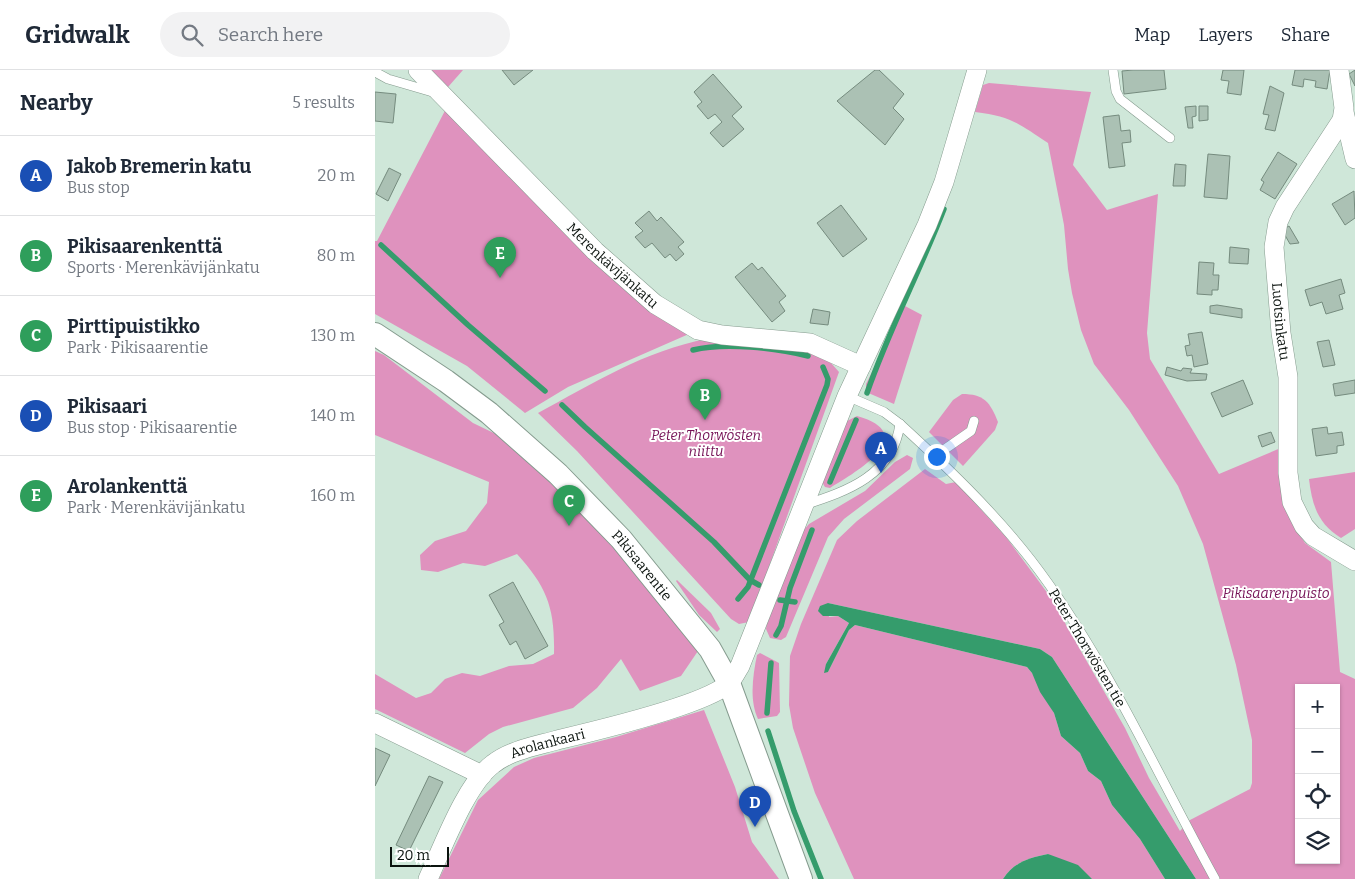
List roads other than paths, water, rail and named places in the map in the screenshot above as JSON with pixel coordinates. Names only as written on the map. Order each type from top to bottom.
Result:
[{"type":"street","name":"Merenkävijänkatu","points":[[418,70],[595,251],[655,304],[698,330],[722,335],[809,343],[861,366]]},
{"type":"street","points":[[729,683],[740,666],[847,396],[906,273],[934,208],[963,121],[977,70]]},
{"type":"street","name":"Luotsinkatu","points":[[1339,70],[1344,108],[1343,120],[1285,207],[1278,222],[1274,247],[1281,333],[1288,377],[1288,473],[1293,502],[1304,526],[1313,536],[1355,561]]},
{"type":"street","points":[[1344,108],[1355,159]]},
{"type":"street","name":"Pikisaarentie","points":[[375,334],[447,381],[489,413],[558,474],[621,539],[711,650],[729,683],[801,879]]},
{"type":"street","name":"Arolankaari","points":[[428,879],[468,795],[482,775],[493,764],[507,755],[636,719],[702,697],[729,683]]},
{"type":"street","points":[[375,723],[482,775]]},
{"type":"lane","points":[[1113,70],[1115,91],[1120,99],[1170,138]]},
{"type":"lane","points":[[375,72],[388,79],[441,95]]},
{"type":"lane","name":"Peter Thorwösten tie","points":[[847,396],[885,412],[900,424],[998,519],[1032,561],[1071,616],[1130,720],[1215,879]]},
{"type":"lane","points":[[935,456],[971,431],[974,421]]},
{"type":"lane","points":[[802,506],[853,487],[873,473],[893,450],[900,424]]},
{"type":"waterway","points":[[867,393],[885,346],[944,209]]},
{"type":"waterway","points":[[381,245],[468,325],[545,391]]},
{"type":"waterway","points":[[693,350],[735,346],[808,356]]},
{"type":"waterway","points":[[738,599],[748,587],[827,385],[828,379],[823,367]]},
{"type":"waterway","points":[[562,405],[714,542],[750,580],[759,585]]},
{"type":"waterway","points":[[830,482],[856,420]]},
{"type":"waterway","points":[[776,635],[781,626],[790,588],[812,530]]},
{"type":"waterway","points":[[780,600],[795,602]]},
{"type":"waterway","points":[[767,713],[771,663]]},
{"type":"waterway","points":[[768,731],[794,811],[821,879]]},
{"type":"place","name":"Arolankenttä","points":[[500,278]]},
{"type":"place","name":"Pikisaarenkenttä","points":[[705,420]]},
{"type":"place","name":"Jakob Bremerin katu","points":[[881,473]]},
{"type":"place","name":"Pirttipuistikko","points":[[569,526]]},
{"type":"place","name":"Pikisaari","points":[[755,827]]},
{"type":"park label","name":"Peter Thorwösten niittu","points":[[706,444]]},
{"type":"park label","name":"Pikisaarenpuisto","points":[[1276,593]]}]
